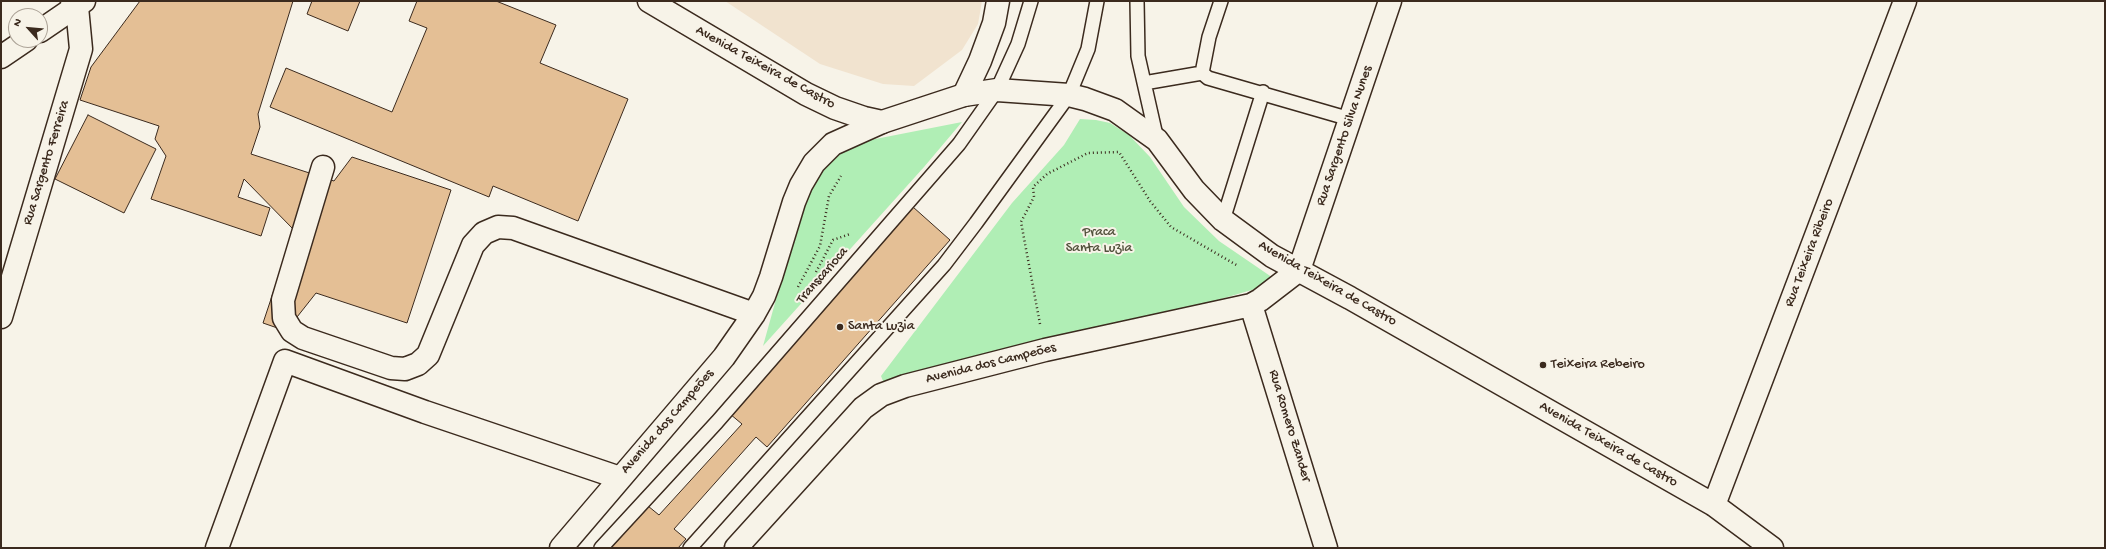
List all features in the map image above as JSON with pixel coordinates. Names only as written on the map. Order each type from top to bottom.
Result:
[{"type":"street","name":"Avenida Teixeira de Castro","points":[[650,1],[811,97],[855,115],[882,122],[964,95],[997,90],[1069,95],[1115,110],[1157,140],[1194,190],[1223,220],[1272,256],[1714,505],[1772,548]]},
{"type":"street","points":[[964,95],[982,55],[994,23],[998,1]]},
{"type":"street","name":"Rua Sargento Silva Nunes","points":[[1299,270],[1390,1]]},
{"type":"street","name":"Rua Teixeira Ribeiro","points":[[1714,505],[1905,1]]},
{"type":"street","points":[[48,25],[78,3]]},
{"type":"street","name":"Rua Sargento Ferreira","points":[[1,317],[81,49],[78,3]]},
{"type":"street","points":[[1,57],[14,48]]},
{"type":"street","name":"Avenida dos Campeões","points":[[561,548],[724,357],[754,314],[764,296],[794,202],[808,173],[833,144],[882,122]]},
{"type":"street","points":[[323,167],[283,300],[284,318],[292,331],[303,338],[391,368],[405,369],[418,364],[428,355],[473,245],[484,233],[498,227],[512,228],[754,314]]},
{"type":"street","name":"Avenida dos Campeões","points":[[736,548],[862,408],[881,395],[905,386],[1045,350],[1251,304],[1260,300],[1299,270]]},
{"type":"street","name":"Rua Romero Zander","points":[[1251,304],[1326,548]]},
{"type":"street","points":[[217,548],[285,361],[620,478]]},
{"type":"lane","name":"Transcarioca","points":[[601,548],[717,422],[899,215],[959,144],[997,90],[1018,44],[1031,1]]},
{"type":"lane","points":[[690,548],[944,265],[1069,95],[1088,49],[1097,1]]},
{"type":"lane","points":[[1137,1],[1138,56],[1157,140]]},
{"type":"lane","points":[[1202,73],[1210,37],[1221,1]]},
{"type":"lane","points":[[1144,83],[1202,73],[1208,78],[1263,92],[1350,119]]},
{"type":"lane","points":[[1223,220],[1263,92]]},
{"type":"path","points":[[1045,350],[1020,222],[1034,197],[1033,187],[1047,174],[1088,153],[1119,152],[1150,201],[1171,227],[1245,271],[1272,256]]},
{"type":"path","points":[[795,291],[820,246],[829,196],[844,170]]},
{"type":"shaded area","points":[[725,1],[982,1],[978,24],[962,50],[914,86],[883,84],[820,64]]},
{"type":"green space","name":"Praca Santa Luzia","points":[[1080,119],[1110,123],[1129,135],[1150,157],[1184,207],[1219,241],[1279,282],[889,396],[881,376],[1012,203],[1064,145]]},
{"type":"green space","points":[[962,122],[924,167],[763,346],[804,199],[822,168],[855,143]]},
{"type":"building","points":[[140,1],[293,1],[258,114],[260,127],[251,154],[334,181],[352,157],[451,190],[407,323],[316,293],[286,331],[263,323],[294,230],[244,179],[238,197],[270,208],[261,236],[151,199],[166,156],[155,139],[159,126],[80,100],[91,67]]},
{"type":"building","points":[[312,1],[360,1],[348,31],[307,14]]},
{"type":"building","points":[[417,1],[496,1],[556,25],[540,63],[628,99],[578,221],[493,186],[489,197],[270,107],[286,68],[392,112],[427,28],[409,21]]},
{"type":"building","points":[[88,115],[156,149],[124,213],[55,179]]},
{"type":"building","name":"Santa Luzia","points":[[913,207],[950,240],[767,447],[756,437],[674,529],[686,539],[678,548],[611,548],[648,506],[659,515],[742,424],[730,414]]},
{"type":"place","name":"Santa Luzia","points":[[840,327]]},
{"type":"place","name":"Teixeira Rebeiro","points":[[1543,365]]}]
